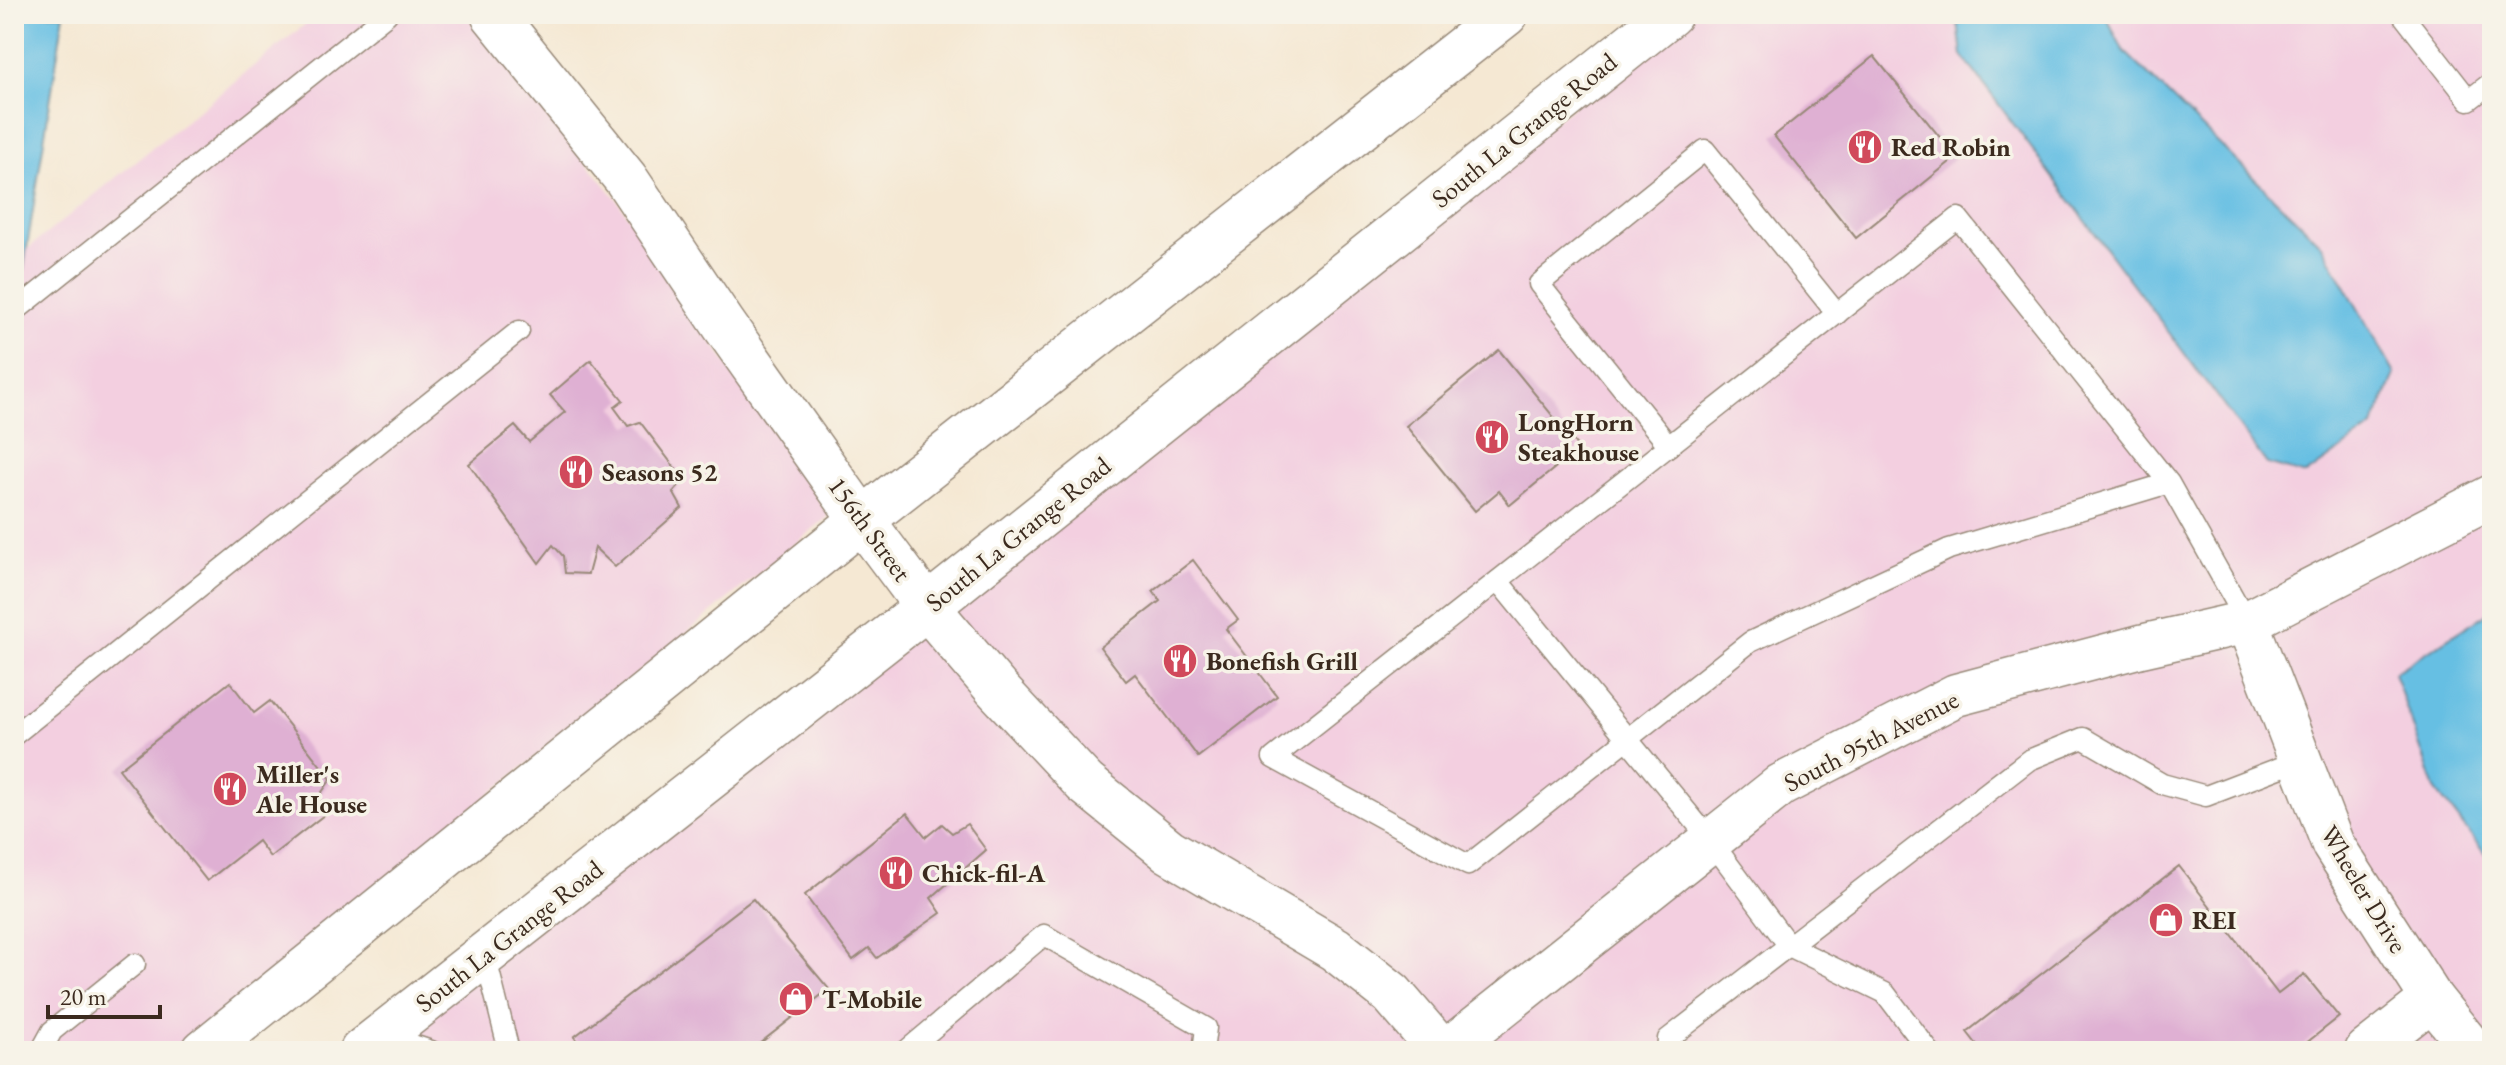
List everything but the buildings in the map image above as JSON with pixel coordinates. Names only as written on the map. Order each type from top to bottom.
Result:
[{"type":"main road","name":"156th Street","points":[[493,14],[626,179],[724,325],[862,520],[927,607],[996,688],[1085,783],[1169,851],[1335,949],[1392,994],[1444,1051]]},
{"type":"main road","points":[[204,1051],[862,520],[1506,14]]},
{"type":"main road","name":"South La Grange Road","points":[[372,1043],[927,607],[1670,14]]},
{"type":"street","name":"South 95th Avenue","points":[[1444,1051],[1781,785],[1956,695],[2141,646],[2247,622],[2492,496]]},
{"type":"street","name":"Wheeler Drive","points":[[2247,622],[2333,845],[2432,999],[2474,1051]]},
{"type":"street","points":[[2366,1051],[2432,999]]},
{"type":"lane","points":[[14,312],[387,14]]},
{"type":"lane","points":[[2402,14],[2469,100],[2492,82]]},
{"type":"lane","points":[[1669,446],[1539,284],[1705,150],[1837,314]]},
{"type":"lane","points":[[2169,483],[1949,549],[1750,642],[1468,865],[1273,758],[1958,218],[2169,483],[2247,622]]},
{"type":"lane","points":[[14,735],[519,331]]},
{"type":"lane","points":[[1498,581],[1711,841],[1789,946],[1885,993],[1929,1051]]},
{"type":"lane","points":[[1667,1051],[1668,1039],[2029,760],[2083,738],[2162,784],[2206,796],[2300,760]]},
{"type":"lane","points":[[906,1051],[1044,935],[1206,1028],[1203,1051]]},
{"type":"lane","points":[[485,955],[509,1051]]},
{"type":"lane","points":[[41,1051],[52,1031],[135,964]]},
{"type":"lane","points":[[372,1043],[431,1051]]},
{"type":"shaded area","points":[[318,14],[465,14],[615,197],[829,516],[177,1051],[14,1051],[14,260]]},
{"type":"shaded area","points":[[1690,14],[2492,14],[2492,1051],[378,1051]]},
{"type":"water","points":[[14,14],[64,14],[22,279],[14,289]]},
{"type":"water","points":[[1957,14],[2105,14],[2123,50],[2322,245],[2395,374],[2373,427],[2306,475],[2267,464],[1962,55]]},
{"type":"water","points":[[2492,610],[2492,863],[2435,789],[2394,673]]},
{"type":"place","name":"Red Robin","points":[[1865,147]]},
{"type":"place","name":"LongHorn Steakhouse","points":[[1492,437]]},
{"type":"place","name":"Seasons 52","points":[[576,472]]},
{"type":"place","name":"Bonefish Grill","points":[[1180,661]]},
{"type":"place","name":"Miller's Ale House","points":[[230,789]]},
{"type":"place","name":"Chick-fil-A","points":[[896,873]]},
{"type":"place","name":"REI","points":[[2166,920]]},
{"type":"place","name":"T-Mobile","points":[[796,999]]}]
